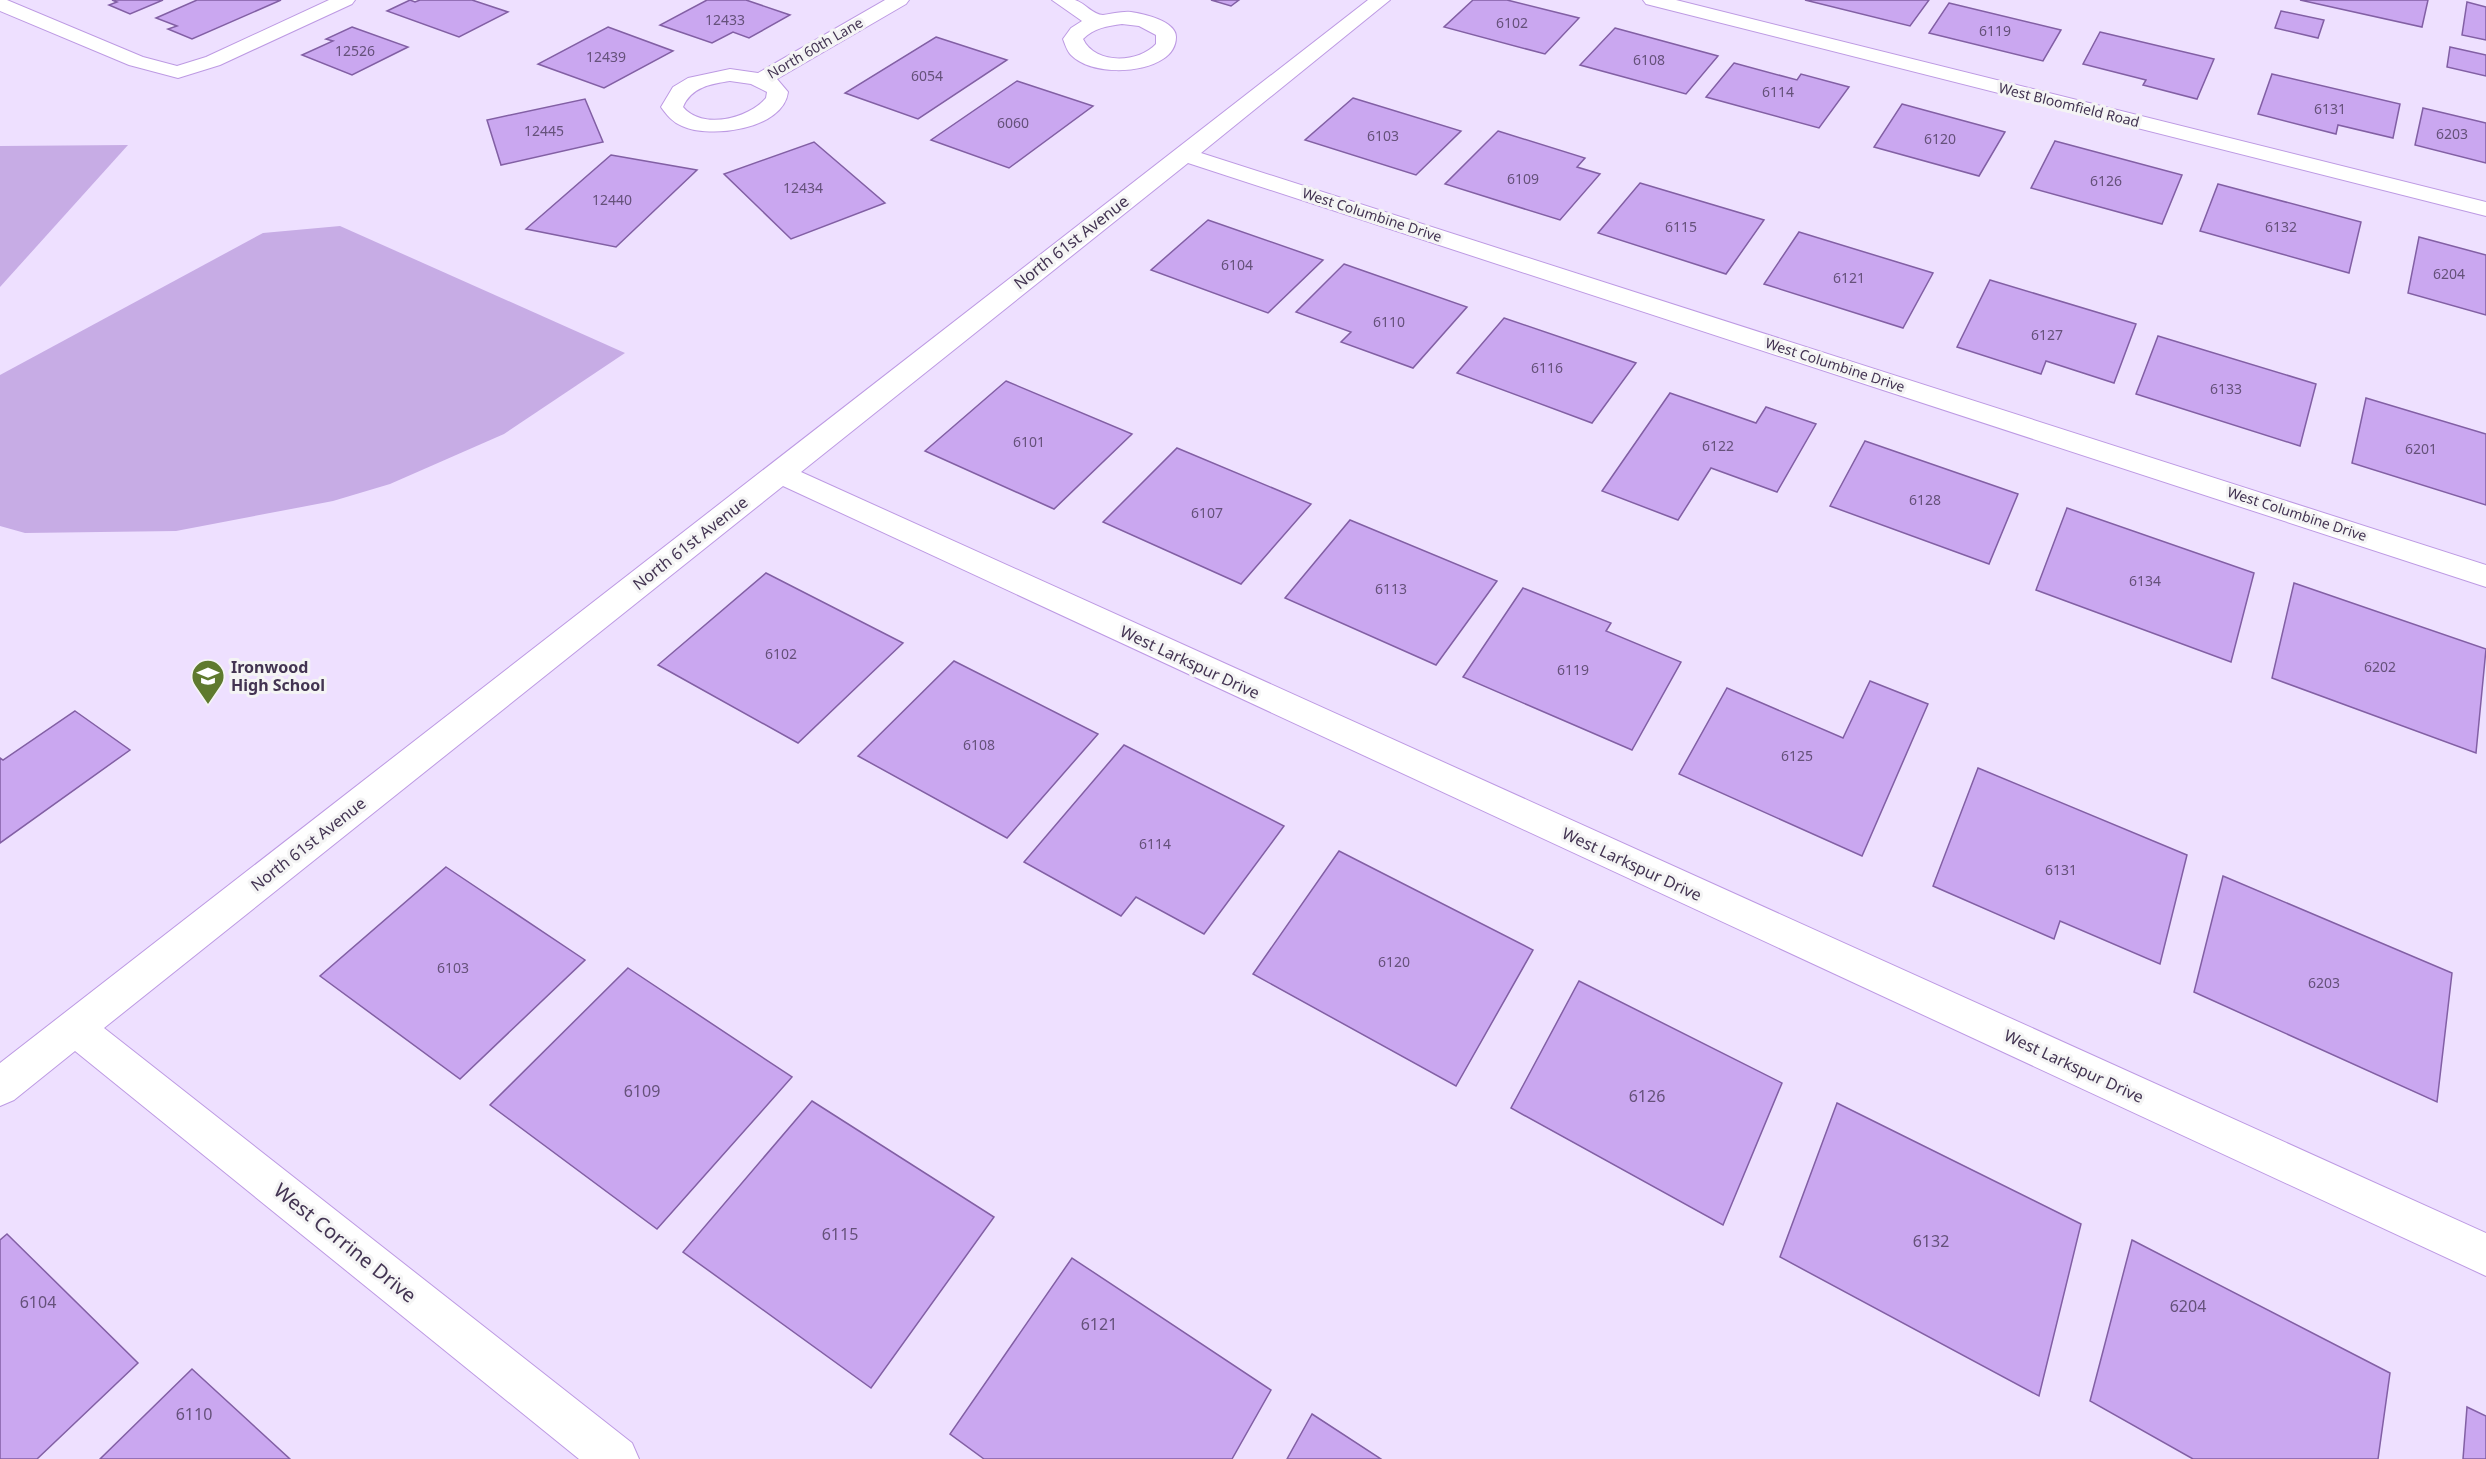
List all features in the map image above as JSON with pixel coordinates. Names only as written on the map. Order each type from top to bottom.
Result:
[{"type":"street","points":[[0,4],[136,61],[178,72],[213,62],[345,0]]},
{"type":"street","name":"North 60th Lane","points":[[762,79],[899,0]]},
{"type":"street","points":[[1062,0],[1098,22]]},
{"type":"street","name":"North 61st Avenue","points":[[0,1087],[1380,0]]},
{"type":"street","name":"West Bloomfield Road","points":[[1653,0],[2486,210]]},
{"type":"street","name":"West Columbine Drive","points":[[1183,154],[2486,576]]},
{"type":"street","name":"West Larkspur Drive","points":[[778,473],[2486,1255]]},
{"type":"street","name":"West Corrine Drive","points":[[75,1028],[616,1459]]},
{"type":"shaded area","points":[[128,145],[0,287],[0,146]]},
{"type":"shaded area","points":[[340,226],[625,353],[504,434],[390,484],[333,501],[176,531],[25,533],[0,526],[0,375],[263,233]]},
{"type":"building","points":[[112,0],[163,0],[130,14],[109,5],[117,2]]},
{"type":"building","points":[[197,0],[281,0],[192,39],[168,29],[177,26],[156,18]]},
{"type":"building","points":[[410,0],[415,2],[420,0],[472,0],[508,12],[459,37],[387,11]]},
{"type":"building","points":[[707,0],[746,0],[790,15],[749,38],[733,32],[712,43],[660,25]]},
{"type":"building","points":[[1211,0],[1239,0],[1231,6]]},
{"type":"building","points":[[1473,0],[1507,0],[1579,18],[1545,54],[1444,27]]},
{"type":"building","points":[[1805,0],[1929,0],[1910,26]]},
{"type":"building","points":[[2300,0],[2428,0],[2422,27]]},
{"type":"building","points":[[2467,2],[2486,7],[2486,40],[2462,35]]},
{"type":"building","points":[[1949,3],[2061,30],[2043,61],[1929,33]]},
{"type":"building","points":[[2281,11],[2324,20],[2318,38],[2275,28]]},
{"type":"building","points":[[352,27],[408,47],[352,75],[302,55],[333,41],[326,39]]},
{"type":"building","points":[[608,27],[673,51],[604,88],[538,64]]},
{"type":"building","points":[[1615,28],[1718,56],[1686,94],[1580,65]]},
{"type":"building","points":[[2100,32],[2214,59],[2197,99],[2143,85],[2146,80],[2083,64]]},
{"type":"building","points":[[936,37],[1007,60],[918,119],[845,93]]},
{"type":"building","points":[[2450,47],[2486,55],[2486,76],[2447,67]]},
{"type":"building","points":[[1734,63],[1797,80],[1801,74],[1849,87],[1819,128],[1706,97]]},
{"type":"building","points":[[2272,74],[2400,104],[2393,138],[2338,125],[2336,134],[2258,114]]},
{"type":"building","points":[[1017,81],[1093,106],[1009,168],[931,140]]},
{"type":"building","points":[[1353,98],[1461,131],[1416,175],[1305,140]]},
{"type":"building","points":[[585,99],[603,142],[501,165],[487,120]]},
{"type":"building","points":[[1902,104],[2005,132],[1979,176],[1874,147]]},
{"type":"building","points":[[2423,108],[2486,123],[2486,163],[2415,145]]},
{"type":"building","points":[[1498,131],[1585,158],[1577,167],[1600,174],[1560,220],[1445,184]]},
{"type":"building","points":[[2055,141],[2182,175],[2162,224],[2031,188]]},
{"type":"building","points":[[814,142],[885,203],[791,239],[724,174]]},
{"type":"building","points":[[611,155],[697,170],[616,247],[526,229]]},
{"type":"building","points":[[1640,183],[1764,220],[1726,274],[1598,233]]},
{"type":"building","points":[[2218,184],[2361,222],[2349,273],[2200,231]]},
{"type":"building","points":[[1208,220],[1323,260],[1268,313],[1151,270]]},
{"type":"building","points":[[1799,232],[1933,273],[1903,328],[1764,284]]},
{"type":"building","points":[[2419,237],[2486,255],[2486,315],[2408,293]]},
{"type":"building","points":[[1344,264],[1467,307],[1413,368],[1341,342],[1351,332],[1296,312]]},
{"type":"building","points":[[1990,280],[2136,324],[2114,383],[2046,361],[2041,374],[1957,347]]},
{"type":"building","points":[[1504,318],[1636,363],[1592,423],[1457,373]]},
{"type":"building","points":[[2158,336],[2316,384],[2300,446],[2136,394]]},
{"type":"building","points":[[1006,381],[1132,434],[1054,509],[925,451]]},
{"type":"building","points":[[1670,393],[1756,423],[1766,407],[1816,424],[1777,492],[1711,468],[1678,520],[1602,491]]},
{"type":"building","points":[[2366,398],[2486,434],[2486,505],[2352,463]]},
{"type":"building","points":[[1865,441],[2018,494],[1989,564],[1830,506]]},
{"type":"building","points":[[1177,448],[1311,504],[1241,584],[1103,522]]},
{"type":"building","points":[[2067,508],[2254,573],[2231,662],[2036,590]]},
{"type":"building","points":[[1350,520],[1497,581],[1436,665],[1285,598]]},
{"type":"building","points":[[766,573],[903,643],[798,743],[658,665]]},
{"type":"building","points":[[2294,583],[2486,649],[2476,753],[2272,678]]},
{"type":"building","points":[[1523,588],[1611,623],[1606,631],[1681,662],[1632,750],[1463,677]]},
{"type":"building","points":[[954,661],[1098,734],[1007,838],[858,756]]},
{"type":"building","points":[[1870,681],[1928,704],[1862,856],[1679,774],[1727,688],[1843,738]]},
{"type":"building","points":[[75,711],[130,750],[0,843],[0,758],[3,760]]},
{"type":"building","points":[[1124,745],[1284,826],[1204,934],[1136,897],[1121,916],[1024,862]]},
{"type":"building","points":[[1978,768],[2187,855],[2160,964],[2060,921],[2054,939],[1933,886]]},
{"type":"building","points":[[1339,851],[1533,950],[1456,1086],[1253,974]]},
{"type":"building","points":[[446,867],[585,960],[460,1079],[320,976]]},
{"type":"building","points":[[2223,876],[2452,973],[2437,1102],[2194,992]]},
{"type":"building","points":[[628,968],[792,1077],[657,1229],[490,1105]]},
{"type":"building","points":[[1579,981],[1782,1083],[1723,1225],[1511,1108]]},
{"type":"building","points":[[812,1101],[994,1217],[871,1388],[683,1252]]},
{"type":"building","points":[[1837,1103],[2081,1224],[2039,1396],[1780,1257]]},
{"type":"building","points":[[7,1234],[138,1363],[37,1459],[0,1459],[0,1240]]},
{"type":"building","points":[[2132,1240],[2390,1373],[2378,1459],[2193,1459],[2090,1401]]},
{"type":"building","points":[[1072,1258],[1271,1390],[1232,1459],[984,1459],[950,1434]]},
{"type":"building","points":[[192,1369],[290,1459],[100,1459]]},
{"type":"building","points":[[2467,1407],[2486,1416],[2486,1459],[2463,1459]]},
{"type":"building","points":[[1312,1414],[1381,1459],[1287,1459]]},
{"type":"place","name":"Ironwood High School","points":[[208,705]]}]
